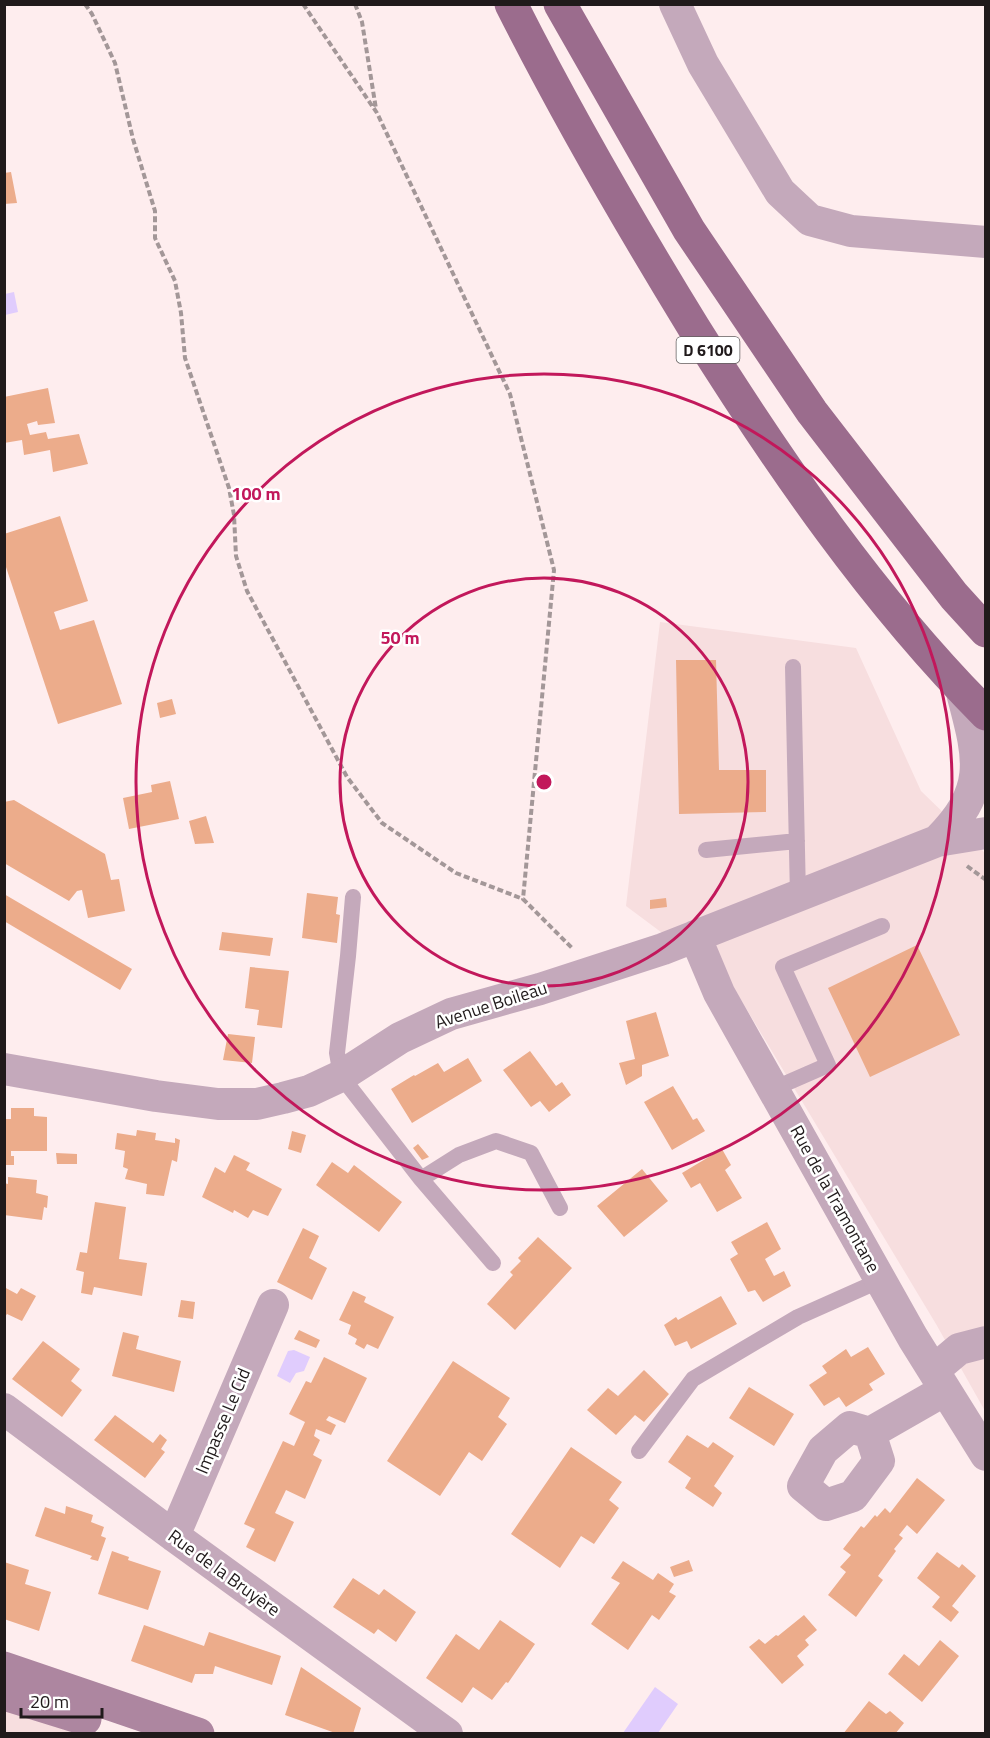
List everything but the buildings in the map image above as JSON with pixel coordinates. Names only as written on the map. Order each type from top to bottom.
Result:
[{"type":"main road","name":"D 6100","points":[[511,4],[635,231],[744,408],[840,543],[922,645],[986,714]]},
{"type":"main road","name":"D 6100","points":[[560,4],[689,230],[812,412],[954,596],[986,631]]},
{"type":"main road","points":[[4,1668],[198,1734]]},
{"type":"main road","points":[[4,1694],[129,1734]]},
{"type":"street","points":[[675,4],[703,64],[780,192],[810,220],[852,231],[986,242]]},
{"type":"street","name":"Avenue Boileau","points":[[937,841],[967,810],[977,789],[980,769],[961,689]]},
{"type":"street","name":"Avenue Boileau","points":[[4,1069],[156,1096],[218,1104],[257,1104],[283,1098],[309,1091],[341,1076],[400,1038],[451,1014],[540,990],[663,949],[937,841],[986,833]]},
{"type":"street","name":"Rue de la Tramontane","points":[[695,936],[719,993],[880,1280],[986,1455]]},
{"type":"street","name":"Impasse Le Cid","points":[[174,1536],[273,1305]]},
{"type":"street","points":[[870,1433],[939,1380],[959,1349],[986,1342]]},
{"type":"street","name":"Rue de la Bruyère","points":[[4,1409],[174,1536],[447,1734]]},
{"type":"lane","points":[[793,667],[798,896]]},
{"type":"lane","points":[[706,850],[797,841]]},
{"type":"lane","points":[[353,897],[337,1053],[341,1076],[421,1179],[493,1263]]},
{"type":"lane","points":[[773,1089],[828,1065],[783,967],[882,926]]},
{"type":"lane","points":[[421,1179],[459,1155],[496,1141],[531,1153],[560,1208]]},
{"type":"lane","points":[[639,1451],[693,1379],[798,1317],[880,1280]]},
{"type":"path","points":[[85,4],[115,63],[133,139],[155,211],[155,238],[175,281],[181,313],[184,358],[229,488],[234,514],[236,556],[247,591],[347,777],[381,823],[456,873],[523,899],[577,952]]},
{"type":"path","points":[[303,4],[377,113],[510,394],[554,570],[523,899]]},
{"type":"path","points":[[355,4],[362,22],[377,113]]},
{"type":"shaded area","points":[[14,292],[18,312],[5,315],[5,294]]},
{"type":"shaded area","points":[[660,622],[856,648],[921,791],[985,853],[985,1411],[936,1324],[732,985],[626,906]]},
{"type":"shaded area","points":[[294,1350],[310,1357],[304,1371],[296,1373],[290,1383],[277,1376],[288,1351]]},
{"type":"shaded area","points":[[655,1687],[678,1704],[658,1733],[623,1733]]},
{"type":"shaded area","points":[[5,1705],[91,1733],[5,1733]]}]
